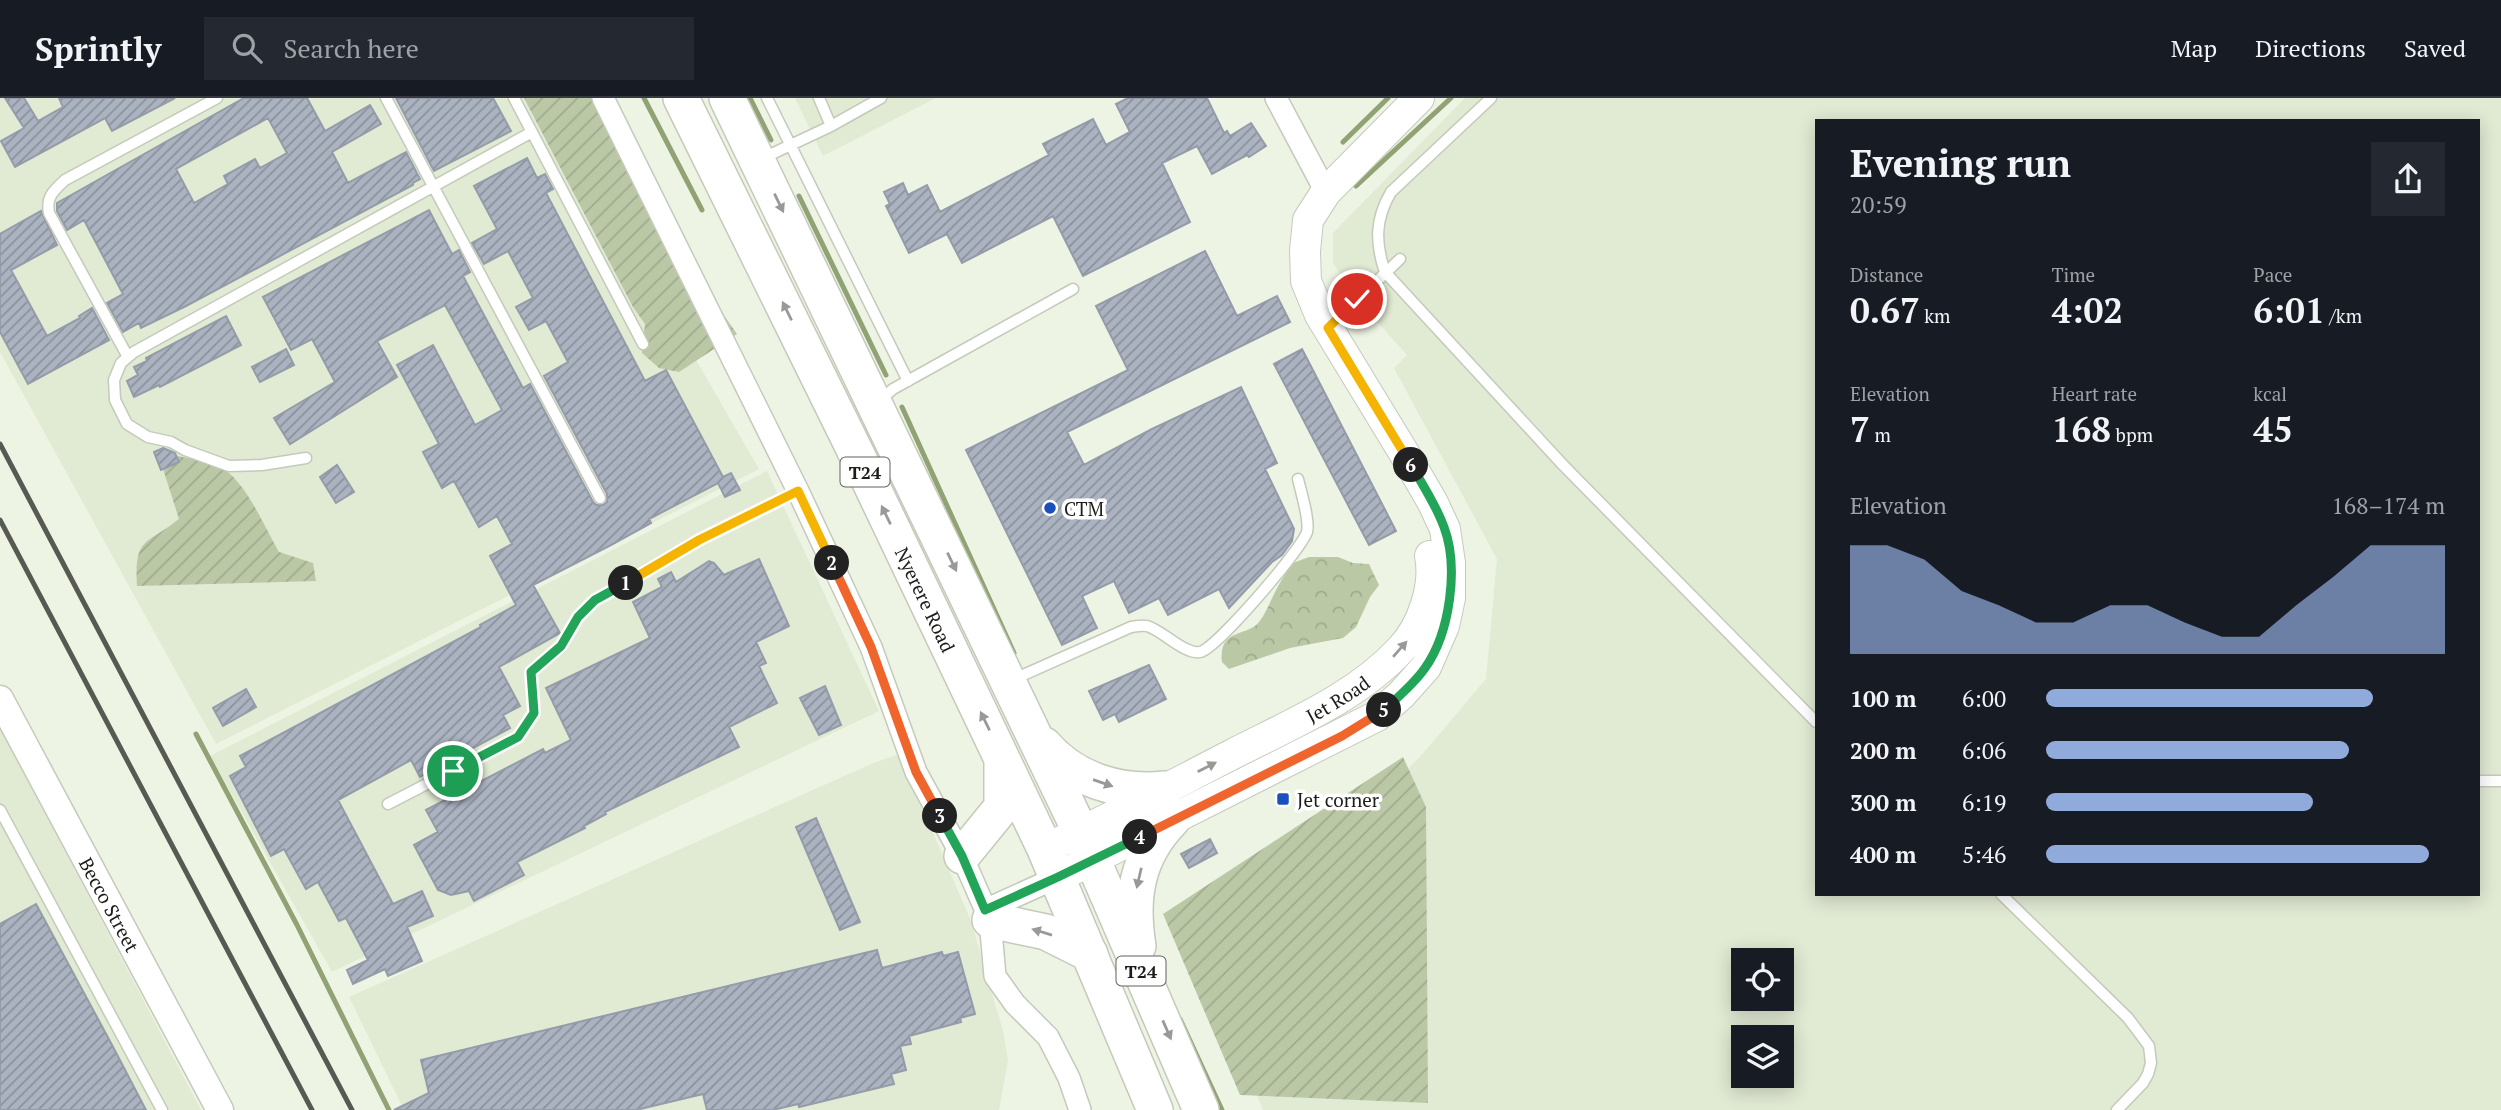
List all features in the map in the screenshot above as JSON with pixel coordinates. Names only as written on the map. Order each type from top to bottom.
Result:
[{"type":"highway","name":"Nyerere Road","points":[[681,98],[852,444],[1002,757],[1043,861],[1090,954],[1155,1110]]},
{"type":"highway","name":"Nyerere Road","points":[[727,98],[1032,727],[1087,846],[1201,1110]]},
{"type":"highway","points":[[1032,727],[1054,756],[1073,771],[1115,788],[1147,791],[1168,805],[1157,835],[1145,856],[1137,882],[1137,939],[1144,978]]},
{"type":"highway","points":[[962,856],[1002,807],[1002,757]]},
{"type":"highway","points":[[988,915],[1046,932],[1090,954]]},
{"type":"main road","name":"Jet Road","points":[[1043,861],[1087,846],[1168,805],[1293,723],[1361,684],[1404,646],[1427,605],[1432,562],[1425,525],[1386,445],[1370,399],[1320,315],[1306,281],[1305,251],[1308,220],[1326,192],[1419,98]]},
{"type":"street","points":[[603,98],[798,491],[871,647],[916,772],[962,856],[988,915],[995,976],[1014,1004],[1048,1037],[1069,1078],[1080,1110]]},
{"type":"street","points":[[1276,98],[1326,192]]},
{"type":"street","name":"Becco Street","points":[[0,699],[220,1110]]},
{"type":"street","name":"Jet Road","points":[[988,915],[1043,861]]},
{"type":"lane","points":[[128,357],[49,213],[48,199],[65,180],[217,98]]},
{"type":"lane","points":[[386,98],[600,498]]},
{"type":"lane","points":[[514,98],[643,344]]},
{"type":"lane","points":[[767,98],[908,381]]},
{"type":"lane","points":[[819,98],[831,126]]},
{"type":"lane","points":[[759,160],[831,126],[881,98]]},
{"type":"lane","points":[[1490,98],[1391,192],[1383,205],[1377,235],[1378,253],[1385,272],[1563,465],[1815,721]]},
{"type":"lane","points":[[306,458],[261,465],[229,466],[184,450],[171,442],[148,437],[127,424],[116,400],[114,380],[121,363],[532,131]]},
{"type":"lane","points":[[1328,328],[1400,259]]},
{"type":"lane","points":[[876,405],[893,389],[1073,289]]},
{"type":"lane","points":[[1010,681],[1131,627],[1150,626],[1194,652],[1205,650],[1226,632],[1295,553],[1307,531],[1298,479]]},
{"type":"lane","points":[[388,804],[518,737],[534,713],[531,672],[561,646],[578,617],[595,600],[699,540],[798,491]]},
{"type":"lane","points":[[2480,781],[2501,781]]},
{"type":"lane","points":[[0,810],[162,1110]]},
{"type":"lane","points":[[2003,896],[2128,1018],[2149,1046],[2151,1062],[2148,1074],[2117,1110]]},
{"type":"shaded area","points":[[0,98],[545,98],[759,469],[216,744],[0,352]]},
{"type":"shaded area","points":[[795,98],[936,98],[823,156]]},
{"type":"shaded area","points":[[1465,98],[2501,98],[2501,1110],[1263,1110],[1177,905],[1367,809],[1420,757],[1486,679],[1497,559],[1394,368],[1407,355],[1357,299],[1333,263],[1333,233]]},
{"type":"shaded area","points":[[767,471],[879,711],[332,972],[210,756]]},
{"type":"shaded area","points":[[0,729],[77,874],[201,1110],[0,1110]]},
{"type":"shaded area","points":[[899,754],[971,921],[1003,1031],[1008,1061],[999,1110],[404,1110],[349,997],[871,764]]},
{"type":"green space","points":[[524,98],[595,98],[714,301],[737,334],[679,372],[659,368],[642,353],[645,324],[633,307]]},
{"type":"green space","points":[[178,456],[212,464],[229,473],[251,500],[279,552],[313,563],[316,581],[137,586],[140,550],[150,539],[179,519],[163,469]]},
{"type":"green space","points":[[1309,557],[1338,557],[1353,563],[1369,564],[1379,585],[1370,597],[1356,627],[1343,638],[1290,648],[1229,669],[1222,662],[1224,644],[1229,638],[1259,622],[1293,563]]},
{"type":"green space","points":[[1403,757],[1426,807],[1428,1103],[1240,1095],[1163,914]]},
{"type":"building","points":[[5,98],[24,98],[38,121],[63,107],[59,98],[175,98],[112,131],[105,118],[15,167],[1,141],[24,128]]},
{"type":"building","points":[[244,98],[307,98],[325,131],[370,105],[381,124],[332,152],[348,183],[406,152],[420,179],[186,306],[141,328],[139,323],[123,332],[107,303],[123,294],[84,220],[67,230],[57,211],[57,203]],"holes":[[[268,118],[287,153],[260,168],[255,159],[224,176],[228,184],[194,203],[176,169]]]},
{"type":"building","points":[[396,98],[493,98],[511,131],[434,171]]},
{"type":"building","points":[[1128,98],[1207,98],[1224,133],[1227,131],[1230,136],[1251,123],[1266,146],[1212,174],[1197,146],[1162,163],[1190,222],[1083,276],[1053,216],[962,263],[947,234],[909,253],[886,206],[890,204],[884,192],[903,183],[908,195],[927,185],[940,212],[1049,155],[1043,144],[1093,119],[1106,145],[1130,132],[1116,104]]},
{"type":"building","points":[[527,158],[537,178],[545,174],[553,189],[546,193],[645,381],[666,370],[723,477],[731,473],[740,490],[725,497],[718,483],[649,519],[651,523],[533,585],[560,633],[499,667],[520,706],[503,715],[510,728],[420,777],[411,760],[338,800],[393,904],[422,891],[433,916],[407,927],[422,961],[388,976],[385,969],[353,984],[347,970],[368,960],[346,918],[339,921],[318,882],[306,889],[284,849],[271,856],[230,776],[246,767],[240,756],[481,627],[480,625],[516,605],[490,556],[512,544],[497,516],[479,527],[454,481],[442,488],[423,452],[439,444],[397,365],[433,345],[475,425],[502,410],[445,305],[377,341],[397,377],[290,444],[274,418],[335,382],[312,339],[291,350],[263,297],[429,210],[452,254],[459,250],[470,272],[463,276],[523,388],[530,384],[593,502],[603,505],[607,502],[607,494],[544,376],[568,362],[546,321],[529,330],[516,307],[533,298],[508,251],[484,264],[472,243],[497,229],[474,186]]},
{"type":"building","points":[[41,211],[57,245],[11,270],[47,336],[80,318],[79,316],[92,308],[109,340],[28,384],[0,332],[0,234]]},
{"type":"building","points":[[1205,251],[1237,316],[1277,296],[1290,322],[1067,432],[1084,465],[1241,387],[1277,463],[1265,469],[1294,529],[1292,541],[1282,555],[1272,562],[1229,608],[1219,589],[1168,615],[1159,598],[1129,613],[1114,581],[1082,596],[1097,628],[1062,645],[966,450],[1128,370],[1096,306]]},
{"type":"building","points":[[226,316],[241,345],[160,387],[159,385],[134,397],[127,381],[138,375],[134,367]]},
{"type":"building","points":[[286,349],[294,365],[260,382],[252,367]]},
{"type":"building","points":[[1302,349],[1396,531],[1369,545],[1274,364]]},
{"type":"building","points":[[163,448],[175,453],[179,462],[161,470],[154,452]]},
{"type":"building","points":[[337,465],[354,492],[336,503],[320,477]]},
{"type":"building","points":[[759,559],[789,626],[756,642],[766,663],[759,666],[777,703],[729,727],[739,747],[605,812],[606,814],[584,826],[585,828],[517,862],[524,875],[474,901],[469,891],[451,895],[438,890],[414,845],[438,832],[426,810],[543,749],[545,753],[571,740],[546,688],[650,638],[633,602],[662,587],[658,579],[671,572],[676,582],[709,561],[724,575]]},
{"type":"building","points":[[1149,665],[1166,699],[1119,722],[1115,714],[1103,720],[1089,691]]},
{"type":"building","points":[[825,686],[841,725],[819,735],[800,698]]},
{"type":"building","points":[[246,689],[256,707],[223,726],[213,708]]},
{"type":"building","points":[[816,818],[860,922],[840,930],[796,827]]},
{"type":"building","points":[[1210,839],[1217,853],[1189,868],[1181,854]]},
{"type":"building","points":[[36,904],[146,1110],[0,1110],[0,924]]},
{"type":"building","points":[[877,950],[882,968],[942,952],[943,956],[958,952],[975,1014],[960,1018],[961,1022],[909,1036],[911,1044],[900,1046],[906,1070],[891,1074],[894,1084],[799,1107],[798,1104],[773,1110],[707,1110],[703,1094],[636,1110],[394,1110],[429,1093],[421,1060]]},
{"type":"waterway","points":[[644,98],[702,210]]},
{"type":"waterway","points":[[750,98],[771,140]]},
{"type":"waterway","points":[[1343,142],[1388,98]]},
{"type":"waterway","points":[[1356,186],[1451,98]]},
{"type":"waterway","points":[[799,196],[886,375]]},
{"type":"waterway","points":[[902,407],[1014,653]]},
{"type":"waterway","points":[[196,734],[297,925],[389,1110]]},
{"type":"waterway","points":[[1180,1019],[1222,1110]]},
{"type":"railway","points":[[0,444],[352,1110]]},
{"type":"railway","points":[[0,520],[312,1110]]},
{"type":"place","name":"CTM","points":[[1050,508]]},
{"type":"place","name":"Jet corner","points":[[1283,799]]},
{"type":"route","points":[[453,771],[518,737],[534,713],[531,672],[561,646],[578,617],[595,600],[699,540],[798,491],[871,647],[916,772],[962,856],[985,910],[1058,877],[1342,736],[1377,716],[1401,695],[1426,667],[1444,626],[1450,598],[1450,563],[1445,529],[1404,453],[1328,328],[1357,299]]}]
